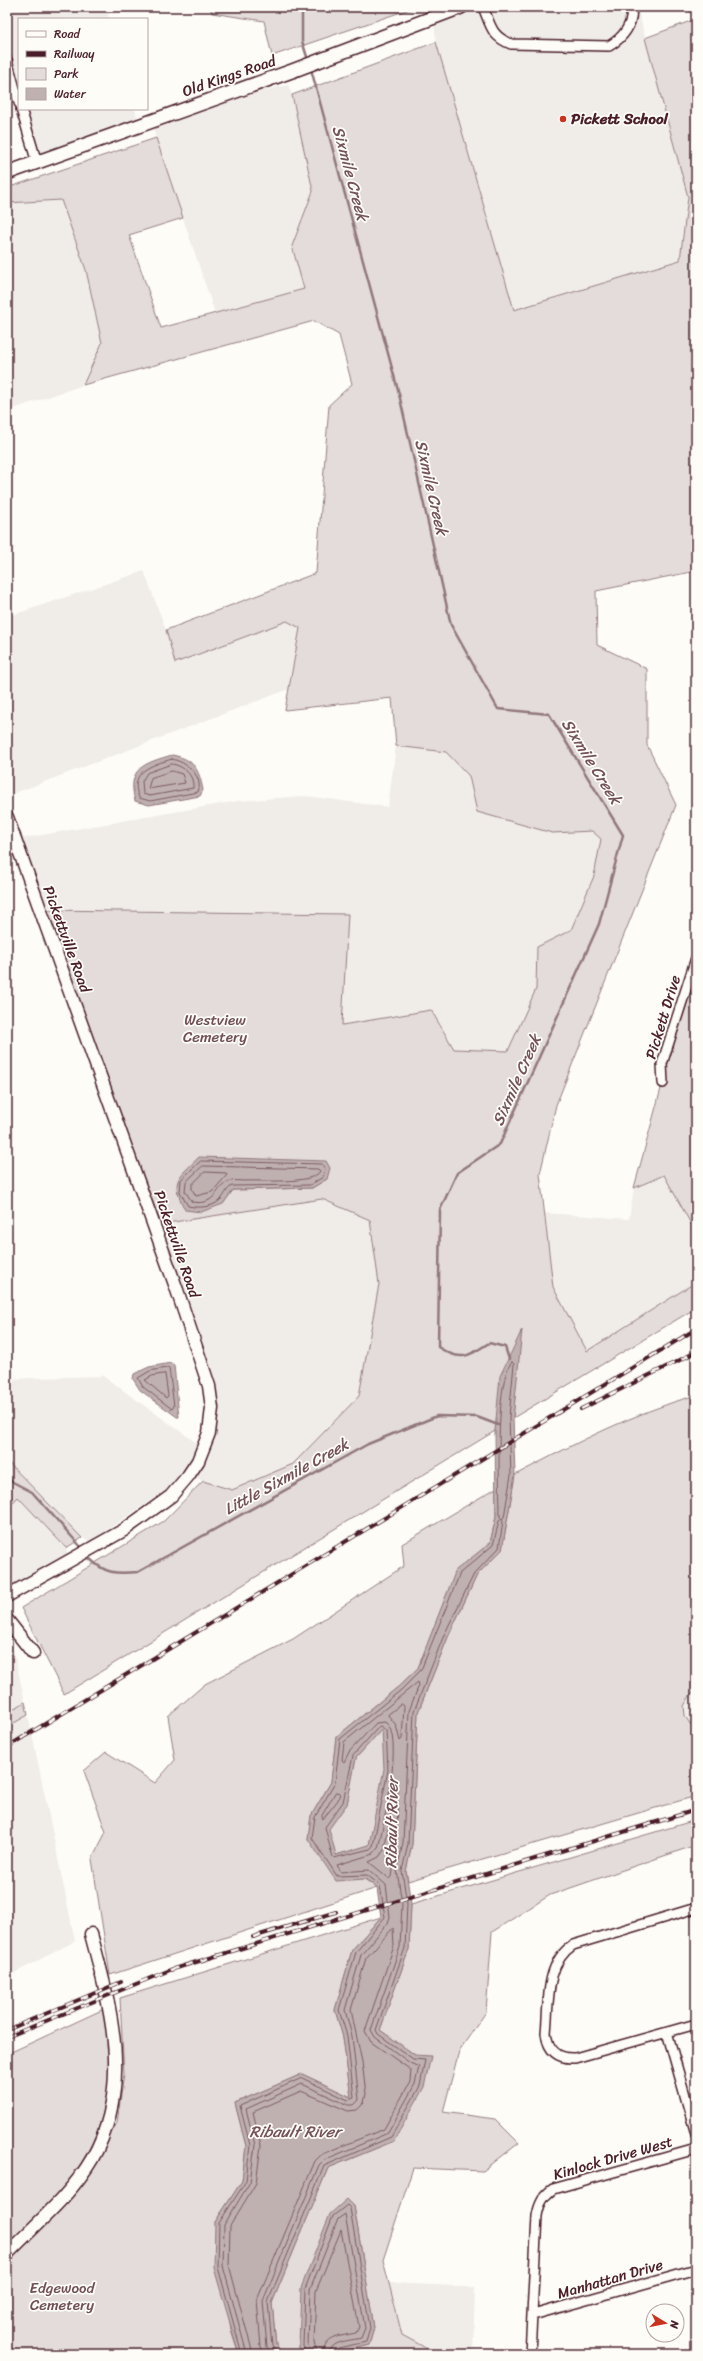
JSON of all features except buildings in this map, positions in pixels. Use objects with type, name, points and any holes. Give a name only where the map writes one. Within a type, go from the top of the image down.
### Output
[{"type":"main road","name":"Old Kings Road","points":[[7,173],[292,71],[461,7]]},
{"type":"street","points":[[483,7],[499,39],[511,44],[609,46],[616,42],[627,28],[631,7]]},
{"type":"street","points":[[7,60],[18,100]]},
{"type":"street","points":[[20,110],[37,162]]},
{"type":"street","name":"Pickettville Road","points":[[7,817],[177,1290],[209,1386],[212,1408],[209,1433],[200,1456],[188,1476],[171,1496],[124,1530],[7,1596]]},
{"type":"street","name":"Pickett Drive","points":[[663,1083],[662,1064],[696,958]]},
{"type":"street","points":[[7,1620],[33,1653]]},
{"type":"street","points":[[696,1908],[573,1944],[561,1955],[552,1974],[546,2033],[547,2041],[553,2052],[560,2057],[576,2058],[696,2024]]},
{"type":"street","points":[[7,2254],[77,2180],[92,2159],[110,2112],[116,2085],[116,2042],[106,1988],[91,1934]]},
{"type":"street","points":[[667,2032],[696,2134]]},
{"type":"street","name":"Kinlock Drive West","points":[[533,2316],[537,2216],[542,2200],[553,2190],[696,2149]]},
{"type":"street","name":"Manhattan Drive","points":[[533,2316],[696,2269]]},
{"type":"street","points":[[530,2354],[533,2316]]},
{"type":"shaded area","points":[[7,7],[127,7],[108,14],[109,18],[18,18],[18,83],[7,44]]},
{"type":"shaded area","name":"Pickett School","points":[[476,7],[637,7],[689,197],[680,260],[514,310],[436,42],[434,22]]},
{"type":"shaded area","points":[[288,85],[292,95],[313,191],[292,246],[305,289],[215,313],[152,126],[255,92]]},
{"type":"shaded area","points":[[25,110],[135,110],[137,118],[38,155]]},
{"type":"shaded area","points":[[61,200],[86,270],[102,343],[83,385],[7,411],[7,203]]},
{"type":"shaded area","points":[[144,571],[166,630],[175,663],[287,621],[301,627],[289,689],[7,796],[7,617]]},
{"type":"shaded area","points":[[396,746],[446,752],[469,776],[477,812],[552,833],[592,831],[601,839],[594,876],[571,930],[537,948],[536,989],[508,1051],[454,1049],[431,1010],[341,1025],[348,914],[45,910],[19,839],[238,801],[305,796],[388,807]]},
{"type":"shaded area","points":[[664,1174],[696,1233],[696,1282],[587,1351],[553,1287],[544,1213],[629,1219],[634,1188]]},
{"type":"shaded area","points":[[321,1199],[370,1220],[379,1284],[359,1396],[293,1464],[232,1490],[203,1481],[195,1477],[207,1455],[213,1381],[161,1224]]},
{"type":"shaded area","points":[[103,1376],[198,1444],[189,1463],[169,1488],[91,1541],[82,1538],[7,1461],[7,1379]]},
{"type":"shaded area","points":[[18,1497],[66,1548],[68,1554],[7,1588],[7,1509]]},
{"type":"shaded area","points":[[7,1638],[12,1644],[25,1702],[7,1713]]},
{"type":"shaded area","points":[[696,1689],[696,1733],[685,1716],[684,1706],[691,1694]]},
{"type":"shaded area","points":[[28,1715],[75,1941],[7,1977],[7,1727]]},
{"type":"shaded area","points":[[389,2283],[475,2287],[473,2354],[437,2354],[402,2335]]},
{"type":"green space","points":[[210,7],[416,7],[272,56],[264,21],[212,13]]},
{"type":"green space","name":"Westview Cemetery","points":[[696,19],[696,571],[596,591],[597,645],[647,669],[647,745],[676,805],[556,1105],[540,1174],[553,1287],[587,1351],[696,1282],[696,1308],[513,1418],[521,1331],[495,1431],[64,1694],[21,1608],[164,1521],[203,1481],[232,1490],[293,1464],[359,1396],[379,1284],[370,1220],[322,1199],[161,1224],[45,910],[348,914],[342,1025],[431,1010],[454,1049],[508,1051],[536,989],[537,947],[571,930],[594,876],[601,839],[592,831],[552,833],[477,812],[469,776],[446,752],[396,746],[392,698],[285,710],[300,628],[287,621],[175,663],[166,630],[316,573],[329,405],[352,384],[339,335],[314,321],[83,385],[102,343],[86,270],[61,200],[7,203],[7,188],[156,138],[183,218],[129,235],[161,328],[304,289],[292,246],[313,191],[292,95],[436,42],[514,310],[680,260],[688,197],[645,38]],"holes":[[[327,1179],[312,1188],[233,1190],[223,1204],[176,1192]]]},
{"type":"green space","points":[[696,976],[696,1233],[664,1175],[634,1188],[669,1059]]},
{"type":"green space","points":[[696,1395],[696,1689],[691,1694],[684,1706],[685,1716],[696,1733],[696,1796],[408,1881],[406,1871],[412,1844],[418,1712],[448,1637],[477,1575],[502,1550],[515,1475],[603,1430],[649,1411]]},
{"type":"green space","points":[[7,1461],[82,1538],[66,1548],[18,1497],[7,1509]]},
{"type":"green space","points":[[496,1488],[496,1517],[490,1543],[456,1571],[418,1668],[398,1687],[336,1737],[331,1782],[311,1816],[308,1839],[377,1888],[110,1975],[92,1859],[106,1832],[84,1771],[106,1752],[155,1783],[175,1760],[168,1716],[205,1684],[293,1639],[404,1566],[402,1544]]},
{"type":"green space","points":[[25,1702],[28,1715],[7,1727],[7,1713]]},
{"type":"green space","points":[[382,1729],[385,1769],[369,1846],[336,1855],[328,1829],[347,1804],[356,1758]]},
{"type":"green space","points":[[696,1820],[696,1845],[550,1895],[492,1932],[486,2012],[459,2051],[443,2112],[495,2119],[519,2143],[483,2171],[413,2168],[383,2260],[402,2335],[437,2354],[330,2354],[369,2345],[374,2328],[354,2206],[347,2199],[299,2347],[303,2354],[281,2354],[276,2346],[272,2303],[328,2168],[394,2141],[415,2055],[380,2030],[409,1949],[411,1904]]},
{"type":"green space","points":[[381,1917],[352,1950],[335,2010],[343,2037],[351,2097],[302,2074],[235,2103],[246,2146],[242,2181],[215,2222],[231,2330],[239,2354],[7,2354],[7,2260],[82,2181],[117,2123],[124,2074],[120,1998]]},
{"type":"green space","name":"Edgewood Cemetery","points":[[104,2009],[108,2033],[109,2078],[101,2120],[93,2141],[68,2182],[47,2207],[7,2246],[7,2054]]},
{"type":"water","points":[[172,755],[186,759],[194,766],[200,776],[203,790],[200,796],[149,805],[135,801],[133,781],[140,769],[146,764]]},
{"type":"water","points":[[199,1157],[326,1161],[330,1168],[327,1179],[312,1188],[233,1190],[223,1204],[201,1212],[185,1210],[178,1192],[178,1180],[185,1170]]},
{"type":"water","name":"Ribault River","points":[[522,1330],[513,1418],[515,1475],[502,1550],[477,1575],[448,1637],[418,1712],[412,1844],[406,1871],[411,1904],[409,1949],[380,2030],[415,2055],[431,2056],[424,2087],[394,2141],[328,2168],[272,2303],[276,2345],[281,2354],[239,2354],[214,2268],[215,2222],[242,2181],[246,2146],[235,2103],[302,2074],[351,2097],[343,2037],[335,2010],[352,1950],[381,1917],[377,1888],[366,1879],[336,1881],[308,1839],[311,1816],[331,1782],[336,1737],[398,1687],[418,1668],[456,1570],[490,1543],[496,1517],[495,1431],[500,1376]],"holes":[[[382,1729],[384,1769],[369,1845],[336,1855],[329,1829],[347,1804],[356,1758]]]},
{"type":"water","points":[[171,1363],[174,1365],[179,1417],[140,1390],[133,1379],[134,1374],[149,1367]]},
{"type":"water","points":[[347,2199],[354,2206],[374,2328],[369,2345],[330,2354],[303,2354],[299,2348],[301,2288],[330,2214]]},
{"type":"waterway","name":"Sixmile Creek","points":[[302,7],[302,41],[308,60]]},
{"type":"waterway","name":"Sixmile Creek","points":[[311,69],[399,394],[451,625],[498,709],[549,714],[623,835],[599,924],[500,1144],[457,1173],[440,1210],[438,1347],[453,1355],[464,1356],[475,1352],[489,1343],[505,1347],[509,1359]]},
{"type":"waterway","name":"Little Sixmile Creek","points":[[89,1558],[100,1567],[111,1572],[138,1572],[368,1444],[437,1416],[477,1417],[498,1425]]},
{"type":"waterway","name":"Little Sixmile Creek","points":[[7,1479],[32,1492],[81,1547]]},
{"type":"railway","points":[[7,1747],[696,1329]]},
{"type":"railway","points":[[581,1409],[696,1352]]},
{"type":"railway","points":[[7,2037],[170,1970],[696,1810]]},
{"type":"railway","points":[[253,1937],[336,1912]]},
{"type":"railway","points":[[7,2030],[121,1982]]},
{"type":"place","name":"Pickett School","points":[[563,119]]}]
